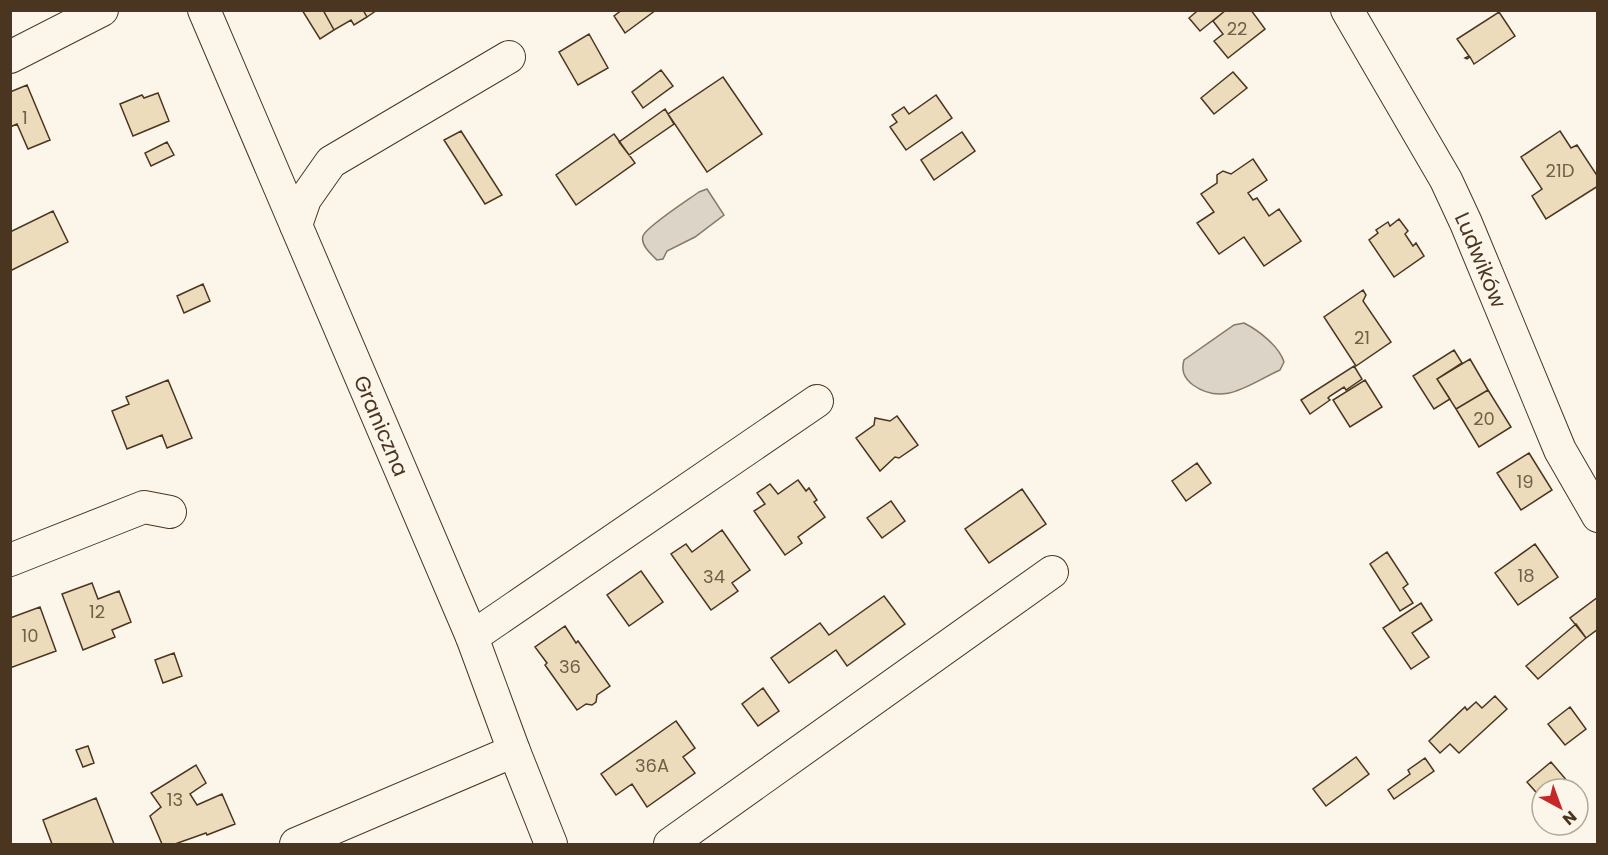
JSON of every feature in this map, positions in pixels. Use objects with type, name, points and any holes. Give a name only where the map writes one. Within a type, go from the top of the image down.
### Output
[{"type":"street","points":[[10,57],[102,10]]},
{"type":"street","name":"Graniczna","points":[[204,10],[472,637],[551,844]]},
{"type":"street","name":"Ludwików","points":[[1347,10],[1446,180],[1560,450],[1598,516]]},
{"type":"street","points":[[271,165],[298,173],[331,162],[509,57]]},
{"type":"street","points":[[296,225],[305,199],[331,162]]},
{"type":"street","points":[[472,637],[817,401]]},
{"type":"street","points":[[10,560],[144,507],[170,512]]},
{"type":"street","points":[[670,844],[1052,572]]},
{"type":"street","points":[[296,844],[514,752]]},
{"type":"shaded area","points":[[707,189],[724,215],[695,237],[667,251],[663,259],[657,260],[647,250],[643,243],[643,236],[659,220],[699,192]]},
{"type":"shaded area","points":[[1244,323],[1261,334],[1278,350],[1284,362],[1280,370],[1247,387],[1226,394],[1204,391],[1193,385],[1185,377],[1184,360],[1234,325]]},
{"type":"building","points":[[302,10],[323,10],[334,30],[320,39]]},
{"type":"building","points":[[323,10],[363,10],[367,17],[354,25],[351,20],[334,30]]},
{"type":"building","points":[[363,10],[377,10],[367,17]]},
{"type":"building","points":[[622,10],[656,10],[625,33],[614,16]]},
{"type":"building","points":[[1195,10],[1226,10],[1200,31],[1189,18],[1196,12]]},
{"type":"building","points":[[1226,10],[1251,10],[1265,29],[1228,58],[1214,41],[1223,34],[1213,21]]},
{"type":"building","points":[[1499,12],[1515,36],[1474,64],[1470,57],[1465,58],[1469,56],[1457,39]]},
{"type":"building","points":[[589,34],[608,68],[578,85],[559,52]]},
{"type":"building","points":[[661,70],[673,86],[643,108],[632,92]]},
{"type":"building","points":[[1233,72],[1247,88],[1214,114],[1201,98]]},
{"type":"building","points":[[723,77],[762,134],[707,172],[668,114]]},
{"type":"building","points":[[27,85],[50,140],[28,149],[17,124],[10,127],[10,92]]},
{"type":"building","points":[[158,93],[169,121],[133,136],[120,104],[142,95],[144,98]]},
{"type":"building","points":[[936,95],[952,118],[906,150],[890,127],[897,122],[892,115],[904,107],[909,114]]},
{"type":"building","points":[[665,109],[674,124],[629,155],[619,142]]},
{"type":"building","points":[[461,131],[502,195],[485,204],[444,140]]},
{"type":"building","points":[[1560,131],[1571,148],[1577,145],[1598,177],[1598,186],[1546,219],[1532,196],[1542,189],[1521,157]]},
{"type":"building","points":[[962,132],[975,151],[934,180],[921,160]]},
{"type":"building","points":[[614,134],[635,163],[576,205],[556,175]]},
{"type":"building","points":[[167,142],[174,155],[151,166],[145,153]]},
{"type":"building","points":[[1253,159],[1267,180],[1248,193],[1253,200],[1257,198],[1269,216],[1279,209],[1301,241],[1264,266],[1244,237],[1219,254],[1197,223],[1214,212],[1201,194],[1217,183],[1217,175],[1223,171],[1231,174]]},
{"type":"building","points":[[53,211],[68,242],[10,271],[10,232]]},
{"type":"building","points":[[1399,219],[1408,231],[1405,234],[1413,246],[1416,243],[1424,256],[1394,277],[1369,240],[1378,233],[1376,230],[1388,222],[1390,226]]},
{"type":"building","points":[[203,284],[210,301],[184,313],[177,296]]},
{"type":"building","points":[[1363,290],[1366,295],[1363,301],[1391,342],[1356,366],[1324,317]]},
{"type":"building","points":[[1454,350],[1462,363],[1437,379],[1450,399],[1434,409],[1413,376]]},
{"type":"building","points":[[1470,359],[1488,390],[1456,409],[1437,379]]},
{"type":"building","points":[[1354,366],[1362,379],[1346,390],[1344,387],[1330,396],[1328,398],[1330,400],[1310,414],[1301,400]]},
{"type":"building","points":[[168,380],[192,438],[167,448],[162,435],[127,449],[112,411],[129,404],[126,397]]},
{"type":"building","points":[[1365,380],[1382,407],[1350,427],[1333,400]]},
{"type":"building","points":[[1488,390],[1511,427],[1479,447],[1456,409]]},
{"type":"building","points":[[897,416],[918,445],[899,458],[895,457],[880,471],[856,438],[874,425],[875,418],[890,421]]},
{"type":"building","points":[[1529,453],[1552,490],[1521,510],[1497,473]]},
{"type":"building","points":[[1197,463],[1211,483],[1186,501],[1172,481]]},
{"type":"building","points":[[798,480],[806,491],[809,488],[817,500],[814,502],[825,517],[798,537],[802,543],[785,555],[754,511],[765,504],[757,493],[770,484],[778,494]]},
{"type":"building","points":[[1022,489],[1046,524],[989,563],[965,529]]},
{"type":"building","points":[[891,501],[905,521],[882,538],[867,518]]},
{"type":"building","points":[[722,530],[750,570],[732,583],[738,591],[711,610],[671,554],[686,544],[692,552]]},
{"type":"building","points":[[1535,544],[1558,577],[1518,605],[1495,573]]},
{"type":"building","points":[[1387,552],[1408,584],[1403,588],[1413,603],[1400,611],[1370,564]]},
{"type":"building","points":[[641,571],[663,602],[629,626],[607,595]]},
{"type":"building","points":[[92,583],[98,599],[119,591],[131,622],[112,630],[115,637],[83,650],[62,594]]},
{"type":"building","points":[[884,596],[905,624],[847,666],[836,650],[789,683],[771,658],[820,623],[829,635]]},
{"type":"building","points":[[1598,597],[1598,629],[1586,638],[1570,618]]},
{"type":"building","points":[[1421,603],[1432,620],[1412,633],[1429,657],[1411,669],[1383,628]]},
{"type":"building","points":[[40,607],[56,651],[10,668],[10,618]]},
{"type":"building","points":[[1576,624],[1586,638],[1538,679],[1526,666]]},
{"type":"building","points":[[565,626],[610,686],[597,695],[596,702],[592,705],[586,704],[577,710],[535,647]]},
{"type":"building","points":[[174,653],[182,676],[163,683],[155,660]]},
{"type":"building","points":[[763,688],[779,711],[758,726],[742,704]]},
{"type":"building","points":[[1495,696],[1507,709],[1459,753],[1450,744],[1440,753],[1429,741],[1465,707],[1467,710],[1476,702],[1482,708]]},
{"type":"building","points":[[1570,707],[1586,729],[1565,745],[1548,724]]},
{"type":"building","points":[[676,721],[695,748],[683,757],[695,773],[647,807],[632,784],[616,795],[601,774]]},
{"type":"building","points":[[88,746],[94,763],[83,767],[76,750]]},
{"type":"building","points":[[1356,757],[1369,774],[1326,806],[1313,789]]},
{"type":"building","points":[[1425,758],[1434,771],[1394,799],[1388,790],[1410,774],[1408,770]]},
{"type":"building","points":[[1551,762],[1564,777],[1533,777]]},
{"type":"building","points":[[196,765],[206,783],[190,794],[197,805],[222,794],[235,824],[175,844],[162,844],[150,816],[161,807],[151,793]]},
{"type":"building","points":[[96,798],[114,844],[52,844],[43,820]]}]
